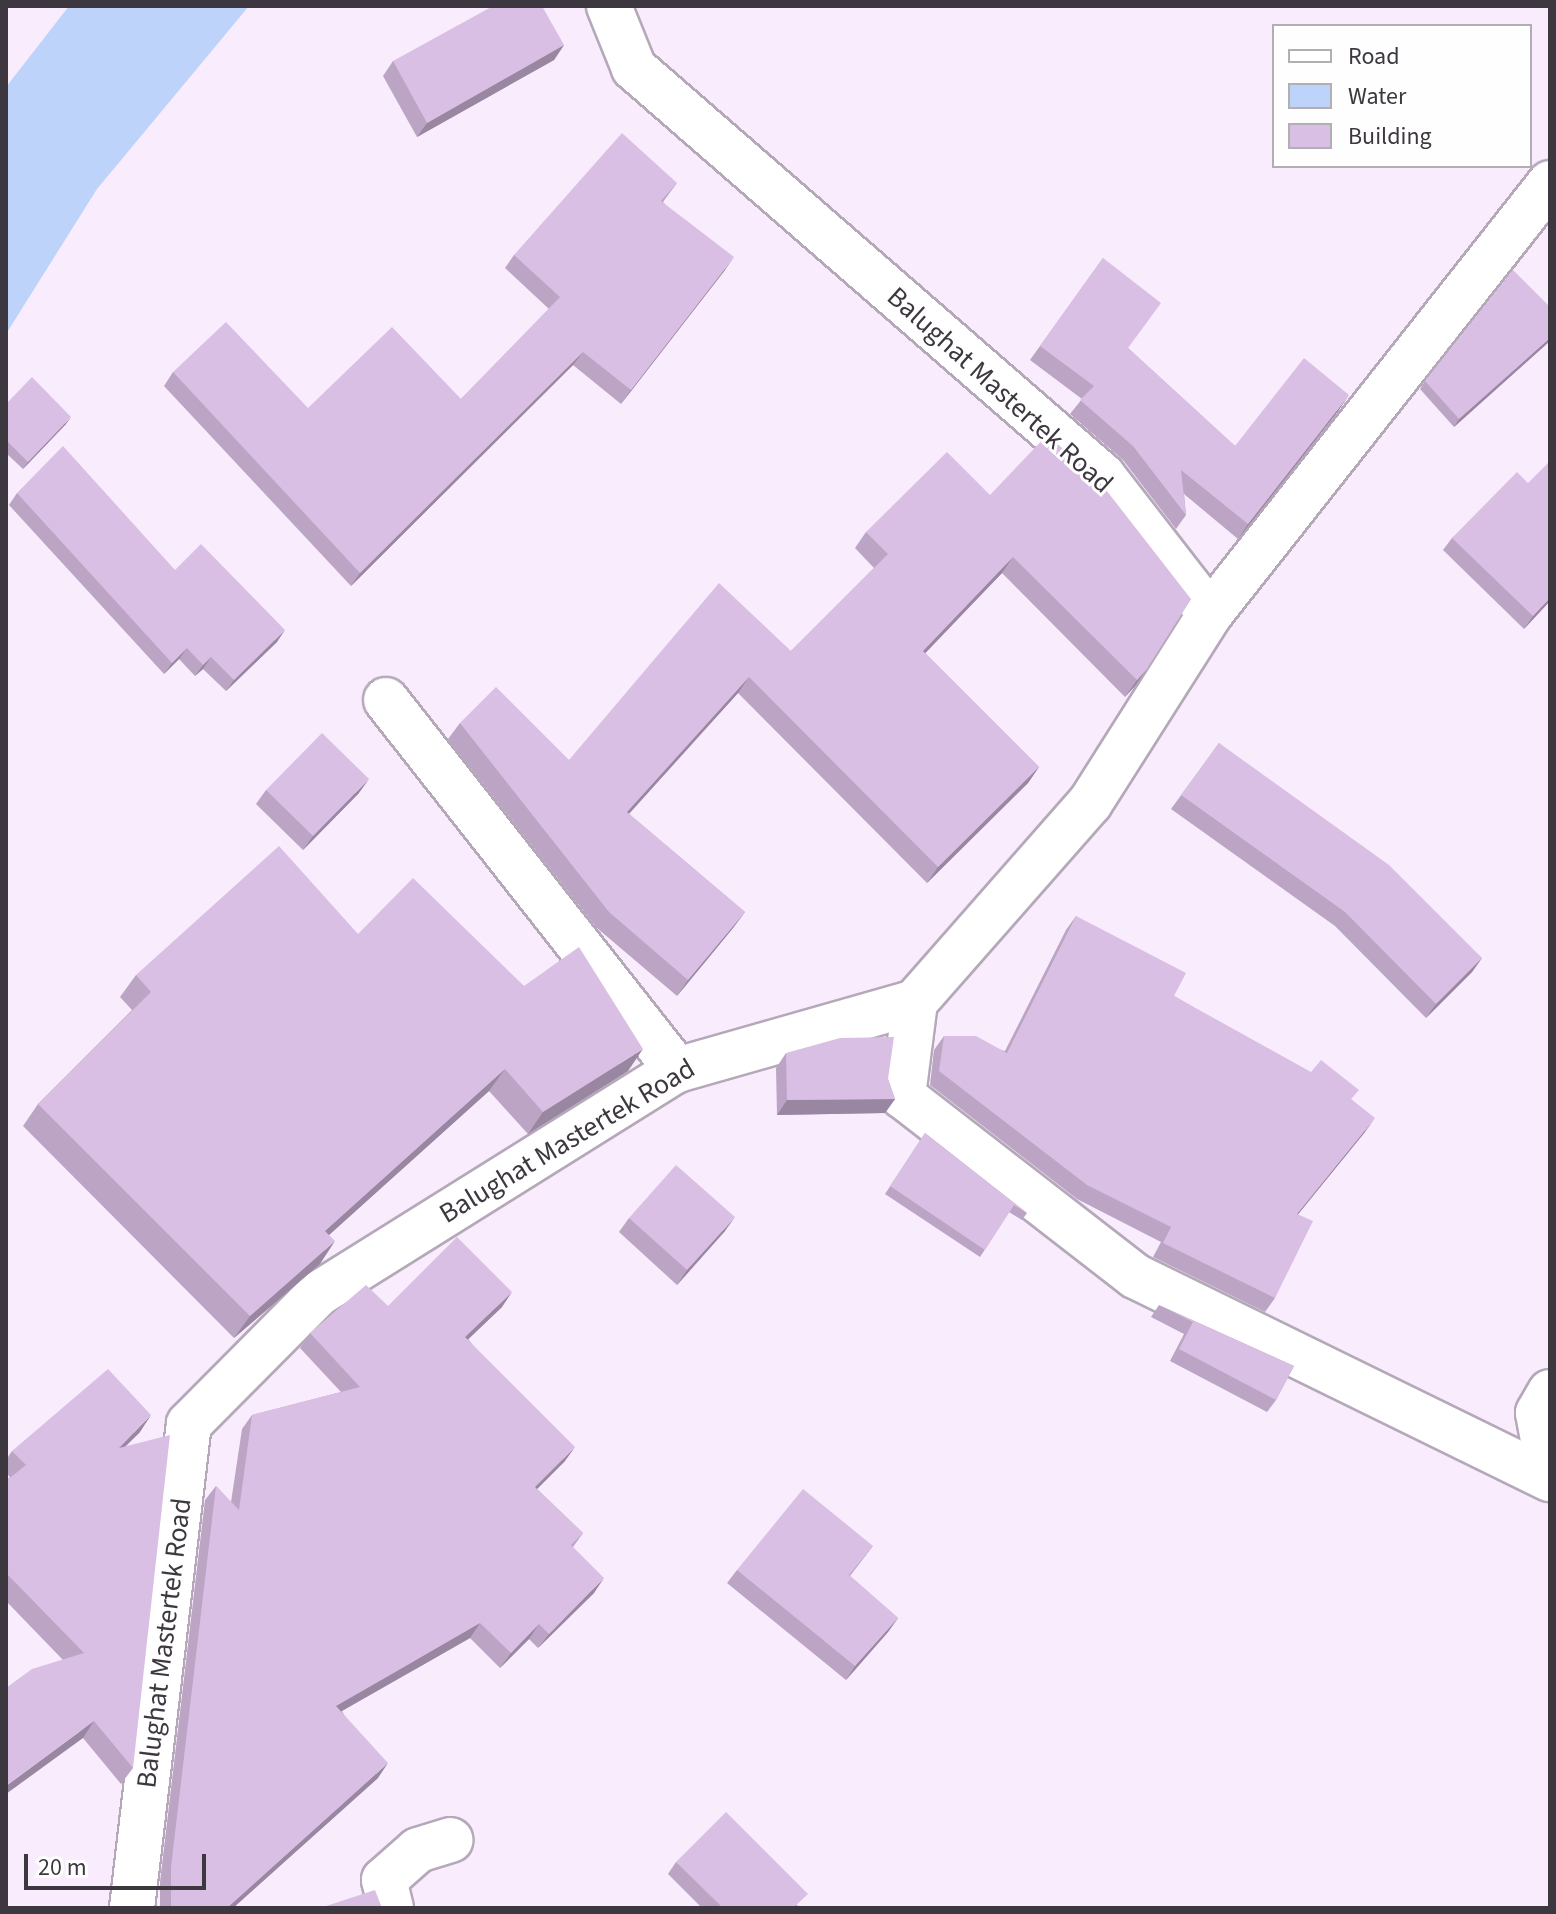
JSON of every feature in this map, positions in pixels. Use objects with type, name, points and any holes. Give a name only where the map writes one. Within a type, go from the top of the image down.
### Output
[{"type":"street","name":"Balughat Mastertek Road","points":[[609,6],[634,68],[1103,476],[1210,614]]},
{"type":"street","points":[[1550,183],[1210,614],[1090,803],[915,1002],[903,1096],[1135,1276],[1550,1478]]},
{"type":"street","points":[[386,700],[677,1070]]},
{"type":"street","name":"Balughat Mastertek Road","points":[[132,1908],[189,1424],[318,1294],[677,1070],[915,1002]]},
{"type":"street","points":[[1550,1392],[1538,1413],[1550,1478]]},
{"type":"street","points":[[391,1908],[384,1880],[418,1850],[451,1840]]},
{"type":"water","points":[[69,6],[249,6],[97,189],[6,334],[6,87]]},
{"type":"building","points":[[493,6],[542,6],[564,45],[427,123],[393,61]]},
{"type":"building","points":[[622,133],[677,183],[661,201],[734,257],[631,390],[583,352],[360,573],[173,372],[226,322],[308,408],[392,327],[461,399],[560,297],[514,255]]},
{"type":"building","points":[[1103,258],[1161,303],[1128,348],[1235,446],[1304,358],[1349,395],[1248,524],[1181,470],[1186,515],[1133,446],[1080,400],[1094,386],[1040,346]]},
{"type":"building","points":[[1513,270],[1550,307],[1550,338],[1459,419],[1425,381]]},
{"type":"building","points":[[32,377],[71,417],[28,462],[6,440],[6,404]]},
{"type":"building","points":[[1047,435],[1096,477],[1191,599],[1137,680],[1013,557],[923,651],[1039,767],[938,867],[749,677],[627,812],[745,912],[688,980],[609,912],[460,723],[496,687],[569,760],[719,583],[791,651],[888,554],[866,532],[947,452],[990,495]]},
{"type":"building","points":[[63,446],[175,570],[201,544],[285,630],[234,680],[211,657],[203,665],[187,648],[172,663],[17,493]]},
{"type":"building","points":[[1550,461],[1550,598],[1533,616],[1452,538],[1517,472],[1528,483]]},
{"type":"building","points":[[322,733],[369,779],[313,836],[266,790]]},
{"type":"building","points":[[1219,743],[1389,865],[1482,958],[1436,1004],[1345,912],[1181,795]]},
{"type":"building","points":[[279,846],[358,934],[413,878],[524,986],[579,947],[643,1049],[543,1112],[505,1069],[325,1231],[335,1241],[250,1316],[38,1104],[151,992],[136,975]]},
{"type":"building","points":[[1076,916],[1186,973],[1174,996],[1311,1072],[1321,1060],[1359,1090],[1351,1099],[1375,1118],[1297,1214],[1313,1221],[1275,1298],[1163,1243],[1171,1227],[1087,1185],[939,1071],[944,1036],[976,1036],[1007,1053]]},
{"type":"building","points":[[894,1037],[888,1079],[895,1099],[787,1100],[786,1053],[840,1038]]},
{"type":"building","points":[[925,1133],[1027,1213],[1014,1205],[985,1250],[890,1186]]},
{"type":"building","points":[[676,1165],[735,1217],[687,1270],[629,1218]]},
{"type":"building","points":[[457,1237],[512,1292],[465,1337],[575,1447],[535,1487],[583,1533],[571,1545],[604,1578],[549,1634],[539,1624],[511,1653],[480,1623],[336,1706],[388,1763],[227,1908],[171,1908],[171,1867],[216,1486],[239,1510],[252,1415],[360,1387],[310,1333],[366,1285],[388,1306]]},
{"type":"building","points":[[1159,1305],[1294,1366],[1276,1400],[1179,1349],[1193,1322]]},
{"type":"building","points":[[108,1369],[151,1415],[119,1448],[170,1435],[133,1768],[94,1721],[6,1786],[6,1688],[32,1669],[84,1653],[6,1573],[6,1481],[26,1465],[12,1451]]},
{"type":"building","points":[[803,1489],[873,1546],[849,1575],[898,1618],[855,1666],[737,1570]]},
{"type":"building","points":[[726,1812],[808,1894],[793,1908],[723,1908],[676,1862]]},
{"type":"building","points":[[375,1890],[382,1908],[320,1908]]}]
